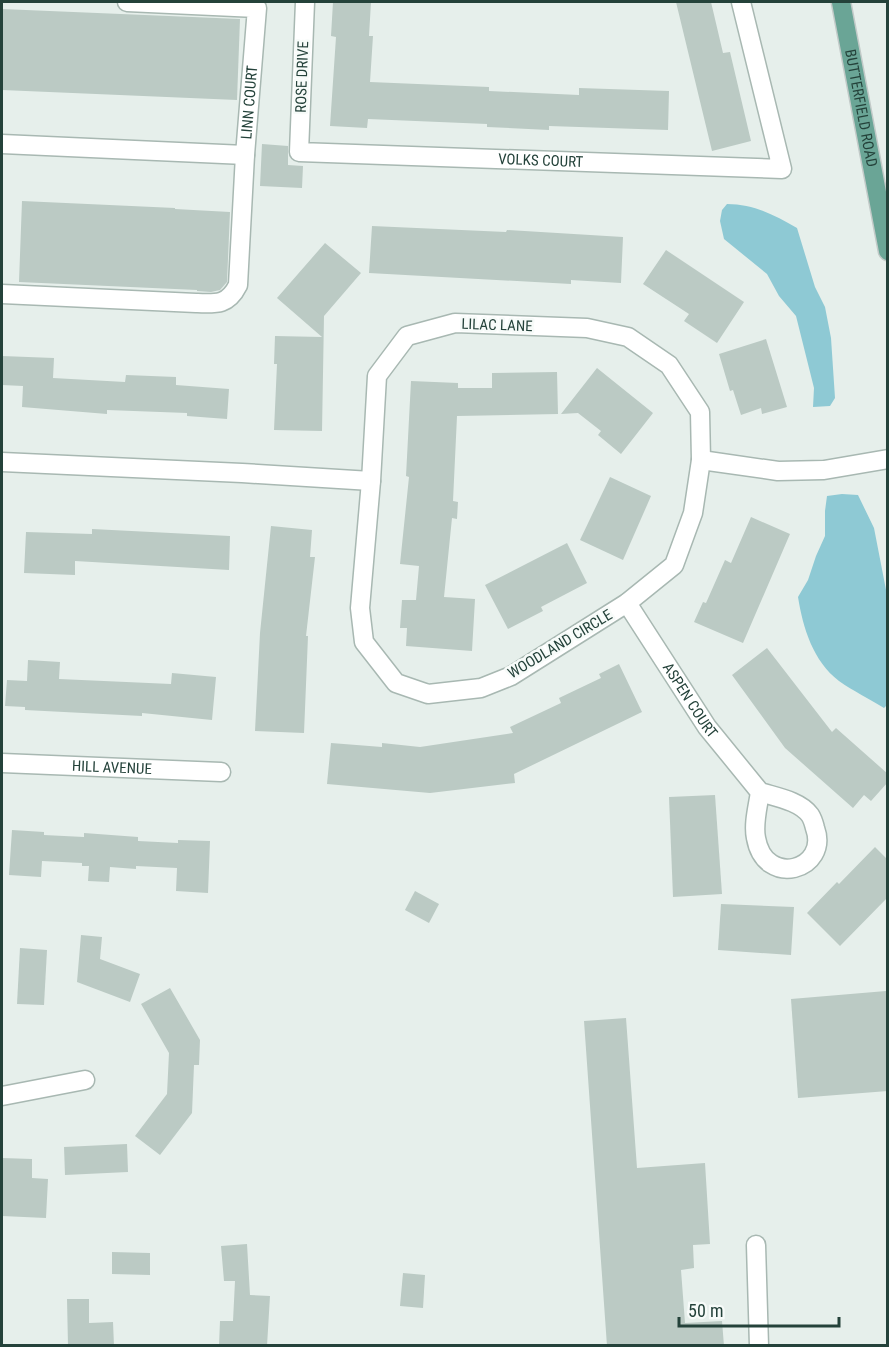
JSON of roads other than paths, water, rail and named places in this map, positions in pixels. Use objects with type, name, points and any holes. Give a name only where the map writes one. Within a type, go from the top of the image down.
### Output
[{"type":"main road","name":"BUTTERFIELD ROAD","points":[[842,2],[884,210],[888,251]]},
{"type":"street","name":"LINN COURT","points":[[2,144],[245,155],[257,8],[127,2]]},
{"type":"street","name":"ROSE DRIVE","points":[[299,152],[305,2]]},
{"type":"street","name":"VOLKS COURT","points":[[299,152],[782,169],[741,2]]},
{"type":"street","points":[[2,294],[196,303],[223,302],[232,296],[238,285],[245,155]]},
{"type":"street","name":"LILAC LANE","points":[[372,481],[377,376],[407,336],[455,323],[587,328],[628,337],[669,365],[700,412],[701,460]]},
{"type":"street","points":[[701,460],[778,471],[824,470],[888,459]]},
{"type":"street","name":"WOODLAND CIRCLE","points":[[372,481],[360,608],[364,642],[396,683],[428,694],[481,688],[511,676],[627,603],[675,565],[693,513],[701,460]]},
{"type":"street","points":[[2,462],[372,481]]},
{"type":"street","name":"ASPEN COURT","points":[[627,603],[707,727],[760,792]]},
{"type":"street","name":"HILL AVENUE","points":[[2,763],[221,772]]},
{"type":"street","points":[[2,1096],[85,1080]]},
{"type":"street","points":[[756,1245],[759,1346]]},
{"type":"water","points":[[727,204],[755,208],[797,228],[815,287],[825,307],[831,338],[835,398],[830,406],[813,407],[814,388],[796,316],[779,296],[767,274],[724,239],[720,221],[722,210]]},
{"type":"water","points":[[858,495],[874,528],[887,595],[888,704],[884,708],[844,685],[822,664],[806,632],[800,609],[798,597],[808,580],[825,536],[827,496]]}]
